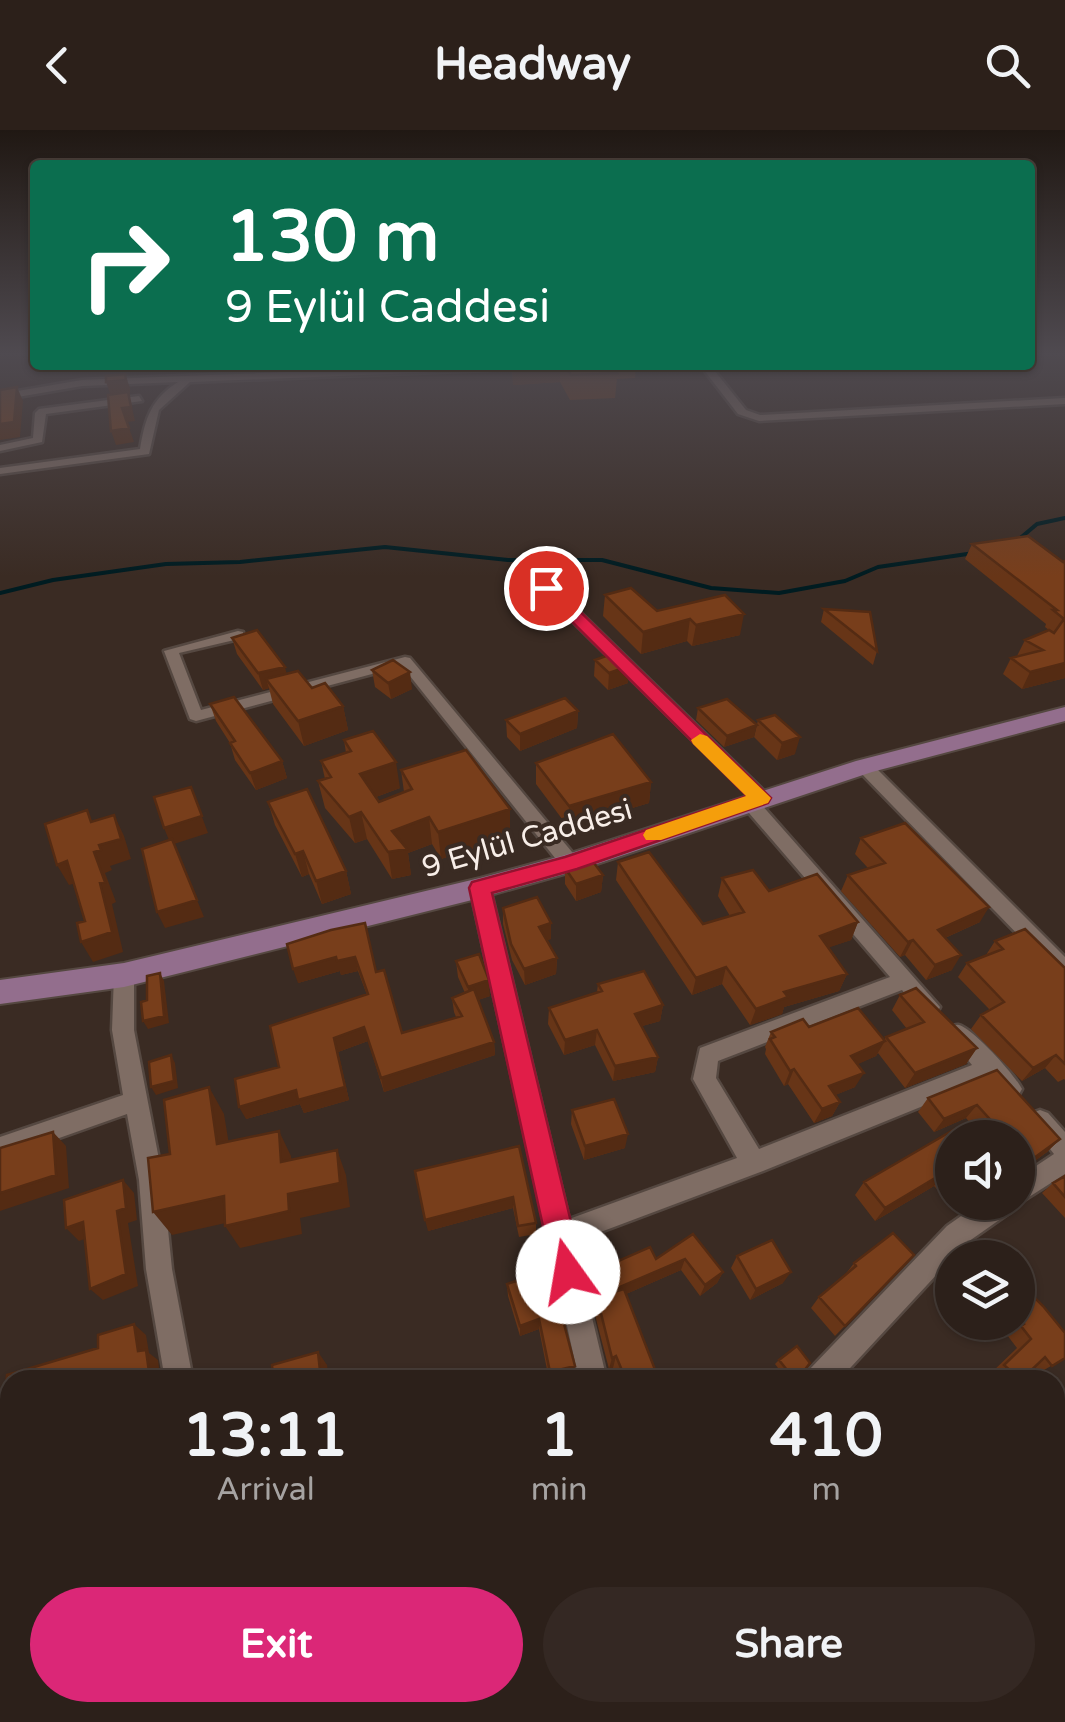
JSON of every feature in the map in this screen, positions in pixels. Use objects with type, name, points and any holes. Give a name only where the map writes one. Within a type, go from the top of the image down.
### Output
[{"type":"main road","name":"9 Eylül Caddesi","points":[[0,992],[124,975],[480,888],[570,863],[864,766],[1065,714]]},
{"type":"street","points":[[0,448],[38,440],[40,428]]},
{"type":"street","points":[[0,471],[144,452],[148,428]]},
{"type":"street","points":[[546,588],[755,800],[904,981],[1065,1149]]},
{"type":"street","points":[[238,635],[171,651],[196,716],[405,661],[570,863]]},
{"type":"street","points":[[864,766],[1065,970]]},
{"type":"street","points":[[480,888],[590,1370]]},
{"type":"street","points":[[124,975],[123,1030],[151,1180],[159,1269],[177,1370]]},
{"type":"street","points":[[754,1163],[704,1080],[708,1055],[904,981]]},
{"type":"street","points":[[560,1235],[991,1068]]},
{"type":"street","points":[[0,1148],[135,1101]]},
{"type":"street","points":[[1035,1180],[1065,1160]]},
{"type":"street","points":[[828,1370],[956,1234],[976,1220]]},
{"type":"building","points":[[1028,536],[1065,561],[1065,663],[1030,672],[1011,658],[1043,650],[1025,640],[1049,630],[1054,633],[1064,619],[972,544]]},
{"type":"building","points":[[631,588],[657,611],[725,595],[744,614],[696,625],[690,619],[643,632],[605,595]]},
{"type":"building","points":[[824,609],[870,612],[877,651]]},
{"type":"building","points":[[257,630],[285,667],[258,673],[232,638]]},
{"type":"building","points":[[614,653],[629,666],[609,673],[595,660]]},
{"type":"building","points":[[393,660],[410,672],[388,683],[372,670]]},
{"type":"building","points":[[298,671],[312,688],[325,683],[343,706],[298,721],[266,679]]},
{"type":"building","points":[[234,697],[282,761],[250,773],[230,743],[235,741],[210,704]]},
{"type":"building","points":[[565,698],[578,711],[520,734],[506,720]]},
{"type":"building","points":[[727,699],[757,725],[727,736],[698,708]]},
{"type":"building","points":[[775,715],[800,737],[782,743],[758,720]]},
{"type":"building","points":[[373,731],[396,762],[360,774],[379,802],[412,789],[401,770],[466,750],[510,809],[438,832],[429,817],[392,831],[407,849],[388,852],[361,812],[349,817],[318,781],[331,777],[321,761],[351,751],[344,740]]},
{"type":"building","points":[[613,734],[651,782],[569,806],[536,763]]},
{"type":"building","points":[[191,787],[202,816],[164,828],[154,797]]},
{"type":"building","points":[[307,789],[346,871],[316,881],[303,851],[295,854],[268,802]]},
{"type":"building","points":[[87,810],[91,822],[114,815],[121,839],[99,845],[101,850],[94,852],[105,882],[100,883],[112,932],[81,942],[77,923],[85,921],[67,861],[57,865],[45,824]]},
{"type":"building","points":[[905,823],[989,907],[938,930],[961,955],[935,965],[913,940],[908,942],[848,875],[885,863],[861,838]]},
{"type":"building","points":[[172,839],[197,900],[157,912],[142,849]]},
{"type":"building","points":[[649,852],[703,924],[744,912],[722,878],[753,870],[769,891],[817,874],[858,922],[820,936],[847,974],[784,992],[788,997],[756,1009],[726,967],[696,978],[618,862]]},
{"type":"building","points":[[591,859],[603,875],[576,884],[565,868]]},
{"type":"building","points":[[537,897],[551,923],[539,927],[557,958],[524,969],[511,944],[503,908]]},
{"type":"building","points":[[365,923],[376,972],[384,970],[402,1033],[462,1016],[452,998],[474,989],[494,1042],[381,1078],[364,1027],[334,1038],[345,1087],[298,1100],[296,1090],[239,1107],[235,1079],[279,1067],[270,1026],[368,994],[355,957],[337,961],[336,957],[293,969],[287,944]]},
{"type":"building","points":[[1025,929],[1065,968],[1065,1064],[1056,1055],[1033,1068],[981,1015],[1004,1002],[967,963],[1003,949],[995,941]]},
{"type":"building","points":[[479,954],[489,980],[468,987],[456,961]]},
{"type":"building","points":[[644,971],[663,1005],[635,1014],[658,1057],[615,1066],[597,1030],[565,1040],[549,1008],[602,991],[598,984]]},
{"type":"building","points":[[160,973],[164,1016],[143,1021],[141,1002],[147,1000],[147,976]]},
{"type":"building","points":[[916,988],[977,1048],[915,1073],[886,1037],[924,1022],[900,995]]},
{"type":"building","points":[[858,1008],[885,1041],[851,1056],[864,1073],[829,1086],[840,1102],[822,1109],[794,1069],[790,1071],[770,1039],[775,1037],[771,1032],[803,1019],[809,1027]]},
{"type":"building","points":[[171,1055],[174,1081],[151,1087],[149,1062]]},
{"type":"building","points":[[997,1070],[1060,1139],[1035,1157],[1035,1120],[991,1120],[977,1105],[944,1119],[928,1098]]},
{"type":"building","points":[[209,1087],[217,1144],[279,1131],[281,1162],[337,1150],[340,1183],[288,1194],[289,1211],[225,1226],[224,1196],[153,1212],[148,1158],[170,1154],[164,1100]]},
{"type":"building","points":[[614,1099],[628,1134],[585,1146],[572,1110]]},
{"type":"building","points":[[53,1132],[56,1175],[0,1193],[0,1148]]},
{"type":"building","points":[[935,1141],[935,1178],[885,1208],[864,1182]]},
{"type":"building","points":[[519,1146],[536,1223],[518,1226],[513,1197],[425,1220],[415,1171]]},
{"type":"building","points":[[1065,1176],[1065,1197],[1053,1183]]},
{"type":"building","points":[[123,1180],[126,1208],[117,1211],[126,1274],[90,1289],[83,1222],[66,1228],[64,1200]]},
{"type":"building","points":[[893,1233],[914,1255],[845,1326],[819,1297]]},
{"type":"building","points":[[693,1234],[723,1272],[705,1285],[685,1259],[613,1290],[602,1268],[650,1247],[656,1259]]},
{"type":"building","points":[[772,1240],[791,1272],[756,1289],[737,1256]]},
{"type":"building","points":[[550,1270],[575,1366],[550,1370],[539,1319],[520,1326],[507,1284]]},
{"type":"building","points":[[624,1289],[655,1370],[622,1370],[616,1356],[612,1358],[597,1297]]},
{"type":"building","points":[[1035,1298],[1065,1333],[1065,1358],[1052,1366],[1045,1357],[1031,1370],[1010,1370],[1004,1365],[1030,1340],[1035,1340]]},
{"type":"building","points":[[134,1324],[138,1351],[146,1350],[149,1370],[24,1370],[98,1348],[98,1335]]},
{"type":"building","points":[[797,1346],[810,1363],[805,1370],[787,1370],[779,1360]]},
{"type":"building","points":[[318,1352],[320,1370],[272,1370],[272,1365]]},
{"type":"waterway","points":[[1018,540],[1037,524],[1065,518]]},
{"type":"waterway","points":[[0,593],[53,580],[166,564],[240,562],[385,547],[508,560],[602,560],[711,588],[779,593],[845,581],[878,567],[974,553]]},
{"type":"slow traffic","points":[[653,835],[761,798],[700,740]]},
{"type":"route","points":[[546,588],[761,798],[570,863],[480,888],[568,1272]]}]
